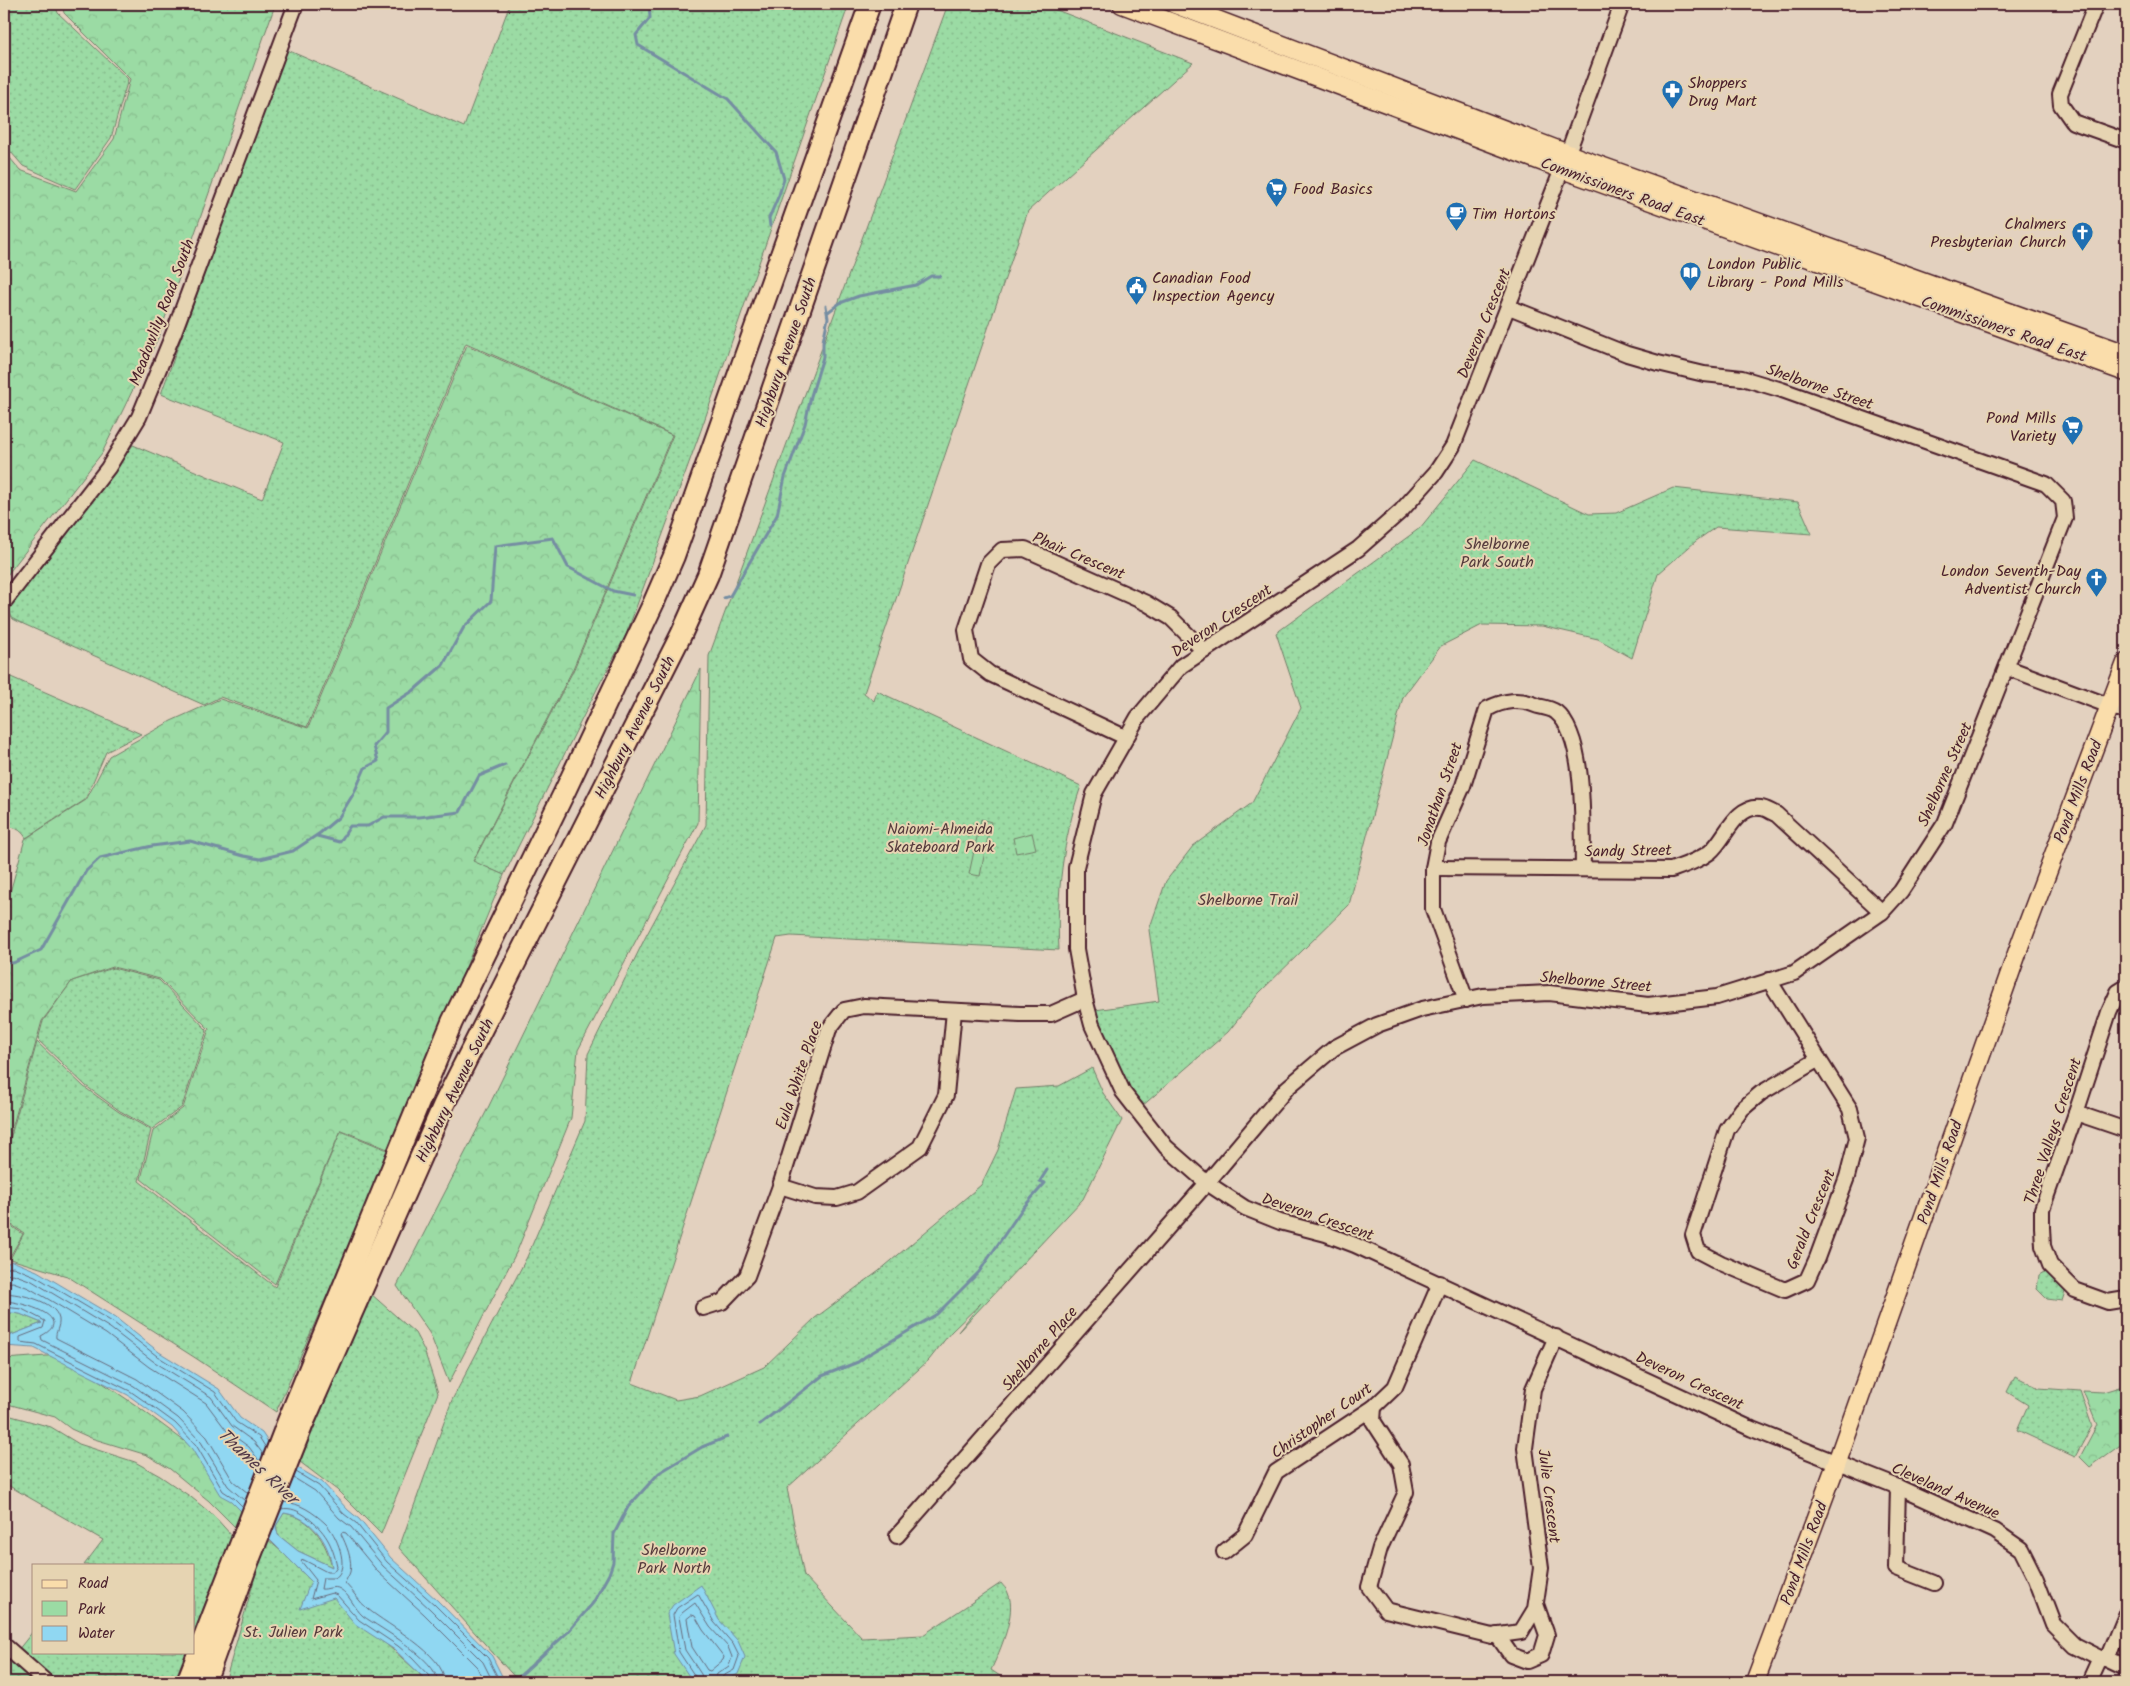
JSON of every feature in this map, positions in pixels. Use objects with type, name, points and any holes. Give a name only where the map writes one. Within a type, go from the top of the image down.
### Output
[{"type":"highway","name":"Highbury Avenue South","points":[[295,1423],[452,1022],[572,776],[674,556],[870,4]]},
{"type":"highway","name":"Highbury Avenue South","points":[[295,1423],[444,1104],[676,644],[708,575],[906,4]]},
{"type":"highway","points":[[187,1682],[241,1560],[295,1423]]},
{"type":"highway","points":[[205,1682],[241,1560]]},
{"type":"main road","name":"Commissioners Road East","points":[[1122,4],[1149,9],[1562,169],[2126,372]]},
{"type":"main road","name":"Commissioners Road East","points":[[1175,4],[1568,152],[1581,159],[2126,354]]},
{"type":"main road","name":"Pond Mills Road","points":[[1755,1682],[1837,1462],[2020,942],[2118,708],[2126,663]]},
{"type":"street","name":"Meadowlily Road South","points":[[4,602],[108,468],[138,417],[174,332],[296,4]]},
{"type":"street","name":"Deveron Crescent","points":[[1622,4],[1562,169],[1453,446],[1430,479],[1401,511],[1358,549],[1181,666],[1138,717],[1094,794],[1076,867],[1076,949],[1085,1000],[1092,1025],[1123,1092],[1166,1147],[1207,1183],[1245,1208],[1280,1222],[1326,1234],[1355,1245],[1752,1429],[1837,1462]]},
{"type":"street","points":[[2096,4],[2060,94],[2061,105],[2073,122],[2126,141]]},
{"type":"street","name":"Shelborne Street","points":[[1207,1183],[1287,1088],[1334,1048],[1377,1025],[1422,1009],[1484,996],[1548,993],[1648,1004],[1717,998],[1794,972],[1882,912],[1901,892],[1945,823],[2008,668],[2065,518],[2063,501],[2046,484],[1782,390],[1742,378],[1704,374],[1627,354],[1509,307]]},
{"type":"street","name":"Phair Crescent","points":[[1125,737],[990,674],[970,659],[966,630],[988,564],[1002,550],[1025,549],[1146,603],[1171,618],[1204,652]]},
{"type":"street","points":[[2008,668],[2118,708]]},
{"type":"street","name":"Jonathan Street","points":[[1466,1000],[1433,909],[1433,868],[1438,842],[1463,786],[1487,709],[1502,701],[1530,703],[1556,712],[1571,733],[1577,756],[1581,790],[1583,868]]},
{"type":"street","name":"Sandy Street","points":[[1433,868],[1671,870],[1695,862],[1712,851],[1732,822],[1747,810],[1761,808],[1776,814],[1882,912]]},
{"type":"street","name":"Gerald Crescent","points":[[1770,980],[1850,1109],[1857,1138],[1847,1177],[1807,1280],[1785,1290],[1721,1263],[1698,1251],[1693,1235],[1727,1130],[1742,1109],[1760,1093],[1818,1060]]},
{"type":"street","name":"Three Valleys Crescent","points":[[2126,986],[2118,992],[2109,1012],[2042,1209],[2043,1246],[2050,1265],[2075,1290],[2108,1302],[2126,1299]]},
{"type":"street","name":"Eula White Place","points":[[703,1308],[722,1302],[746,1276],[780,1186],[830,1028],[844,1010],[864,1006],[1052,1014],[1085,1000]]},
{"type":"street","points":[[780,1186],[815,1197],[837,1198],[857,1192],[920,1147],[946,1096],[954,1011]]},
{"type":"street","points":[[2076,1113],[2126,1130]]},
{"type":"street","name":"Shelborne Place","points":[[896,1536],[916,1516],[1207,1183]]},
{"type":"street","name":"Christopher Court","points":[[1224,1552],[1246,1535],[1276,1472],[1374,1407],[1394,1387],[1440,1283]]},
{"type":"street","name":"Julie Crescent","points":[[1374,1407],[1372,1421],[1401,1464],[1406,1492],[1380,1548],[1369,1587],[1386,1610],[1492,1636],[1521,1632],[1535,1609],[1541,1568],[1525,1448],[1533,1389],[1556,1338]]},
{"type":"street","name":"Cleveland Avenue","points":[[1837,1462],[1898,1487],[1995,1531],[2021,1550],[2036,1579],[2053,1624],[2074,1645],[2126,1668]]},
{"type":"street","points":[[1898,1487],[1896,1568],[1934,1583]]},
{"type":"street","name":"Julie Crescent","points":[[1497,1635],[1511,1655],[1526,1661],[1541,1655],[1546,1635],[1536,1604]]},
{"type":"street","points":[[2089,1682],[2104,1659],[2126,1613]]},
{"type":"street","points":[[4,1645],[46,1682]]},
{"type":"green space","points":[[4,4],[55,4],[58,13],[128,79],[111,138],[75,189],[23,166],[4,144]]},
{"type":"green space","points":[[62,4],[262,4],[274,8],[158,338],[102,453],[4,579],[4,151],[20,170],[76,191],[114,139],[130,79],[64,13]]},
{"type":"green space","points":[[510,4],[849,4],[701,430],[626,635],[504,875],[473,862],[573,671],[673,435],[466,343],[307,727],[220,697],[204,705],[19,622],[13,619],[7,608],[133,445],[262,499],[284,442],[161,394],[285,49],[464,127]]},
{"type":"green space","points":[[948,4],[1041,4],[1193,63],[1028,211],[864,693],[874,701],[877,691],[1081,786],[1065,847],[1062,867],[1058,929],[1059,950],[791,936],[777,938],[632,1383],[676,1400],[700,1396],[764,1367],[815,1318],[879,1271],[981,1185],[998,1150],[1016,1089],[1059,1086],[1092,1068],[1103,1093],[1122,1120],[1083,1199],[958,1332],[981,1303],[951,1332],[929,1360],[787,1488],[804,1576],[862,1638],[923,1635],[1001,1583],[1008,1593],[1010,1601],[1009,1621],[999,1653],[991,1670],[1009,1682],[519,1682],[399,1548],[452,1400],[527,1257],[585,1121],[588,1054],[646,936],[706,825],[709,656]]},
{"type":"green space","points":[[467,345],[672,435],[572,671],[473,861],[504,875],[390,1150],[341,1130],[275,1284],[141,1179],[153,1131],[183,1108],[209,1029],[160,979],[113,967],[72,981],[42,1021],[8,1143],[4,1149],[4,905],[7,903],[25,839],[86,800],[109,756],[171,721],[220,699],[308,728]]},
{"type":"green space","name":"Shelborne Trail","points":[[1475,460],[1589,514],[1616,513],[1673,488],[1798,502],[1812,534],[1716,527],[1696,541],[1658,574],[1632,658],[1598,639],[1542,626],[1482,625],[1441,646],[1403,697],[1349,905],[1259,993],[1228,1032],[1141,1107],[1118,1067],[1095,1010],[1159,1001],[1149,930],[1166,881],[1193,846],[1252,803],[1301,708],[1276,633],[1420,528]]},
{"type":"green space","points":[[701,669],[698,823],[578,1050],[571,1118],[517,1251],[449,1383],[430,1334],[397,1286],[486,1112]]},
{"type":"green space","points":[[4,674],[141,734],[106,752],[85,800],[26,838],[22,832],[16,829],[4,827]]},
{"type":"green space","points":[[981,819],[991,822],[980,876],[969,874]]},
{"type":"green space","points":[[1032,833],[1036,849],[1016,853],[1013,838]]},
{"type":"green space","points":[[113,968],[159,980],[207,1030],[182,1107],[152,1129],[120,1111],[86,1086],[38,1040],[43,1021],[72,981]]},
{"type":"green space","points":[[37,1042],[84,1087],[119,1112],[151,1130],[139,1181],[275,1287],[341,1131],[390,1151],[276,1412],[67,1276],[10,1259],[24,1233],[4,1220],[4,1151],[9,1143]]},
{"type":"green space","points":[[4,1221],[23,1234],[9,1258],[4,1260]]},
{"type":"green space","points":[[2044,1272],[2048,1273],[2065,1292],[2062,1301],[2047,1299],[2037,1289],[2039,1275]]},
{"type":"green space","points":[[370,1293],[415,1333],[424,1350],[438,1393],[381,1534],[337,1490],[300,1462]]},
{"type":"green space","points":[[4,1312],[20,1314],[42,1323],[4,1338]]},
{"type":"green space","points":[[61,1355],[137,1406],[207,1458],[246,1501],[235,1527],[209,1501],[170,1469],[147,1455],[91,1438],[71,1429],[55,1417],[4,1403],[4,1359]]},
{"type":"green space","points":[[2015,1376],[2039,1388],[2080,1391],[2092,1426],[2075,1457],[2017,1430],[2028,1405],[2007,1392]]},
{"type":"green space","points":[[2126,1385],[2126,1441],[2090,1467],[2080,1457],[2097,1425],[2083,1391],[2103,1392]]},
{"type":"green space","points":[[4,1414],[51,1427],[79,1444],[135,1462],[191,1497],[215,1517],[232,1536],[195,1629],[195,1564],[85,1564],[103,1540],[4,1483]]},
{"type":"green space","points":[[284,1513],[310,1525],[322,1540],[332,1567],[298,1551],[278,1535],[276,1526]]},
{"type":"green space","name":"St. Julien Park","points":[[266,1538],[419,1673],[424,1682],[236,1682],[227,1675]]},
{"type":"green space","points":[[32,1632],[32,1654],[185,1654],[174,1682],[55,1682],[18,1650]]},
{"type":"green space","points":[[9,1659],[34,1682],[4,1682],[4,1668]]},
{"type":"water","name":"Thames River","points":[[12,1261],[37,1271],[116,1318],[159,1352],[219,1389],[240,1418],[262,1433],[270,1445],[293,1465],[322,1482],[359,1519],[391,1558],[438,1601],[492,1656],[505,1682],[428,1682],[395,1650],[355,1624],[334,1598],[300,1609],[311,1581],[231,1501],[220,1495],[192,1449],[172,1427],[128,1395],[34,1348],[4,1346],[4,1338],[42,1323],[20,1314],[4,1312],[4,1265]],"holes":[[[284,1513],[294,1515],[310,1525],[323,1540],[332,1567],[298,1551],[278,1535],[276,1526]]]},
{"type":"water","points":[[701,1585],[719,1620],[738,1641],[745,1657],[738,1674],[723,1682],[693,1682],[674,1654],[667,1614],[673,1605]]},
{"type":"waterway","points":[[649,4],[650,18],[636,35],[638,45],[728,99],[776,152],[784,179],[769,218],[770,226]]},
{"type":"waterway","points":[[828,312],[840,303],[859,296],[916,285],[931,276],[940,276]]},
{"type":"waterway","points":[[724,598],[730,596],[777,515],[785,477],[805,424],[823,357],[823,341],[828,318],[826,306]]},
{"type":"waterway","points":[[4,962],[13,963],[41,950],[86,871],[100,858],[152,846],[190,841],[260,859],[293,851],[320,833],[339,817],[354,793],[365,768],[378,761],[374,746],[386,732],[386,708],[413,691],[443,665],[464,627],[491,601],[495,546],[553,538],[568,567],[613,591],[633,595]]},
{"type":"waterway","points":[[317,836],[340,842],[350,826],[368,826],[384,817],[419,817],[460,812],[479,776],[505,765]]},
{"type":"waterway","points":[[760,1424],[822,1376],[858,1362],[937,1314],[979,1272],[1022,1209],[1045,1183],[1040,1181],[1047,1170]]},
{"type":"waterway","points":[[513,1682],[567,1633],[593,1603],[609,1574],[613,1562],[614,1534],[628,1507],[659,1473],[702,1447],[727,1437]]},
{"type":"place","name":"Shoppers Drug Mart","points":[[1672,110]]},
{"type":"place","name":"Food Basics","points":[[1277,207]]},
{"type":"place","name":"Tim Hortons","points":[[1456,232]]},
{"type":"place","name":"Chalmers Presbyterian Church","points":[[2082,251]]},
{"type":"place","name":"London Public Library - Pond Mills","points":[[1691,291]]},
{"type":"place","name":"Canadian Food Inspection Agency","points":[[1136,305]]},
{"type":"place","name":"Pond Mills Variety","points":[[2072,445]]},
{"type":"place","name":"London Seventh-Day Adventist Church","points":[[2097,598]]},
{"type":"park label","name":"Shelborne Park South","points":[[1497,552]]},
{"type":"park label","name":"Naiomi-Almeida Skateboard Park","points":[[940,837]]},
{"type":"park label","name":"Shelborne Park North","points":[[674,1558]]}]
